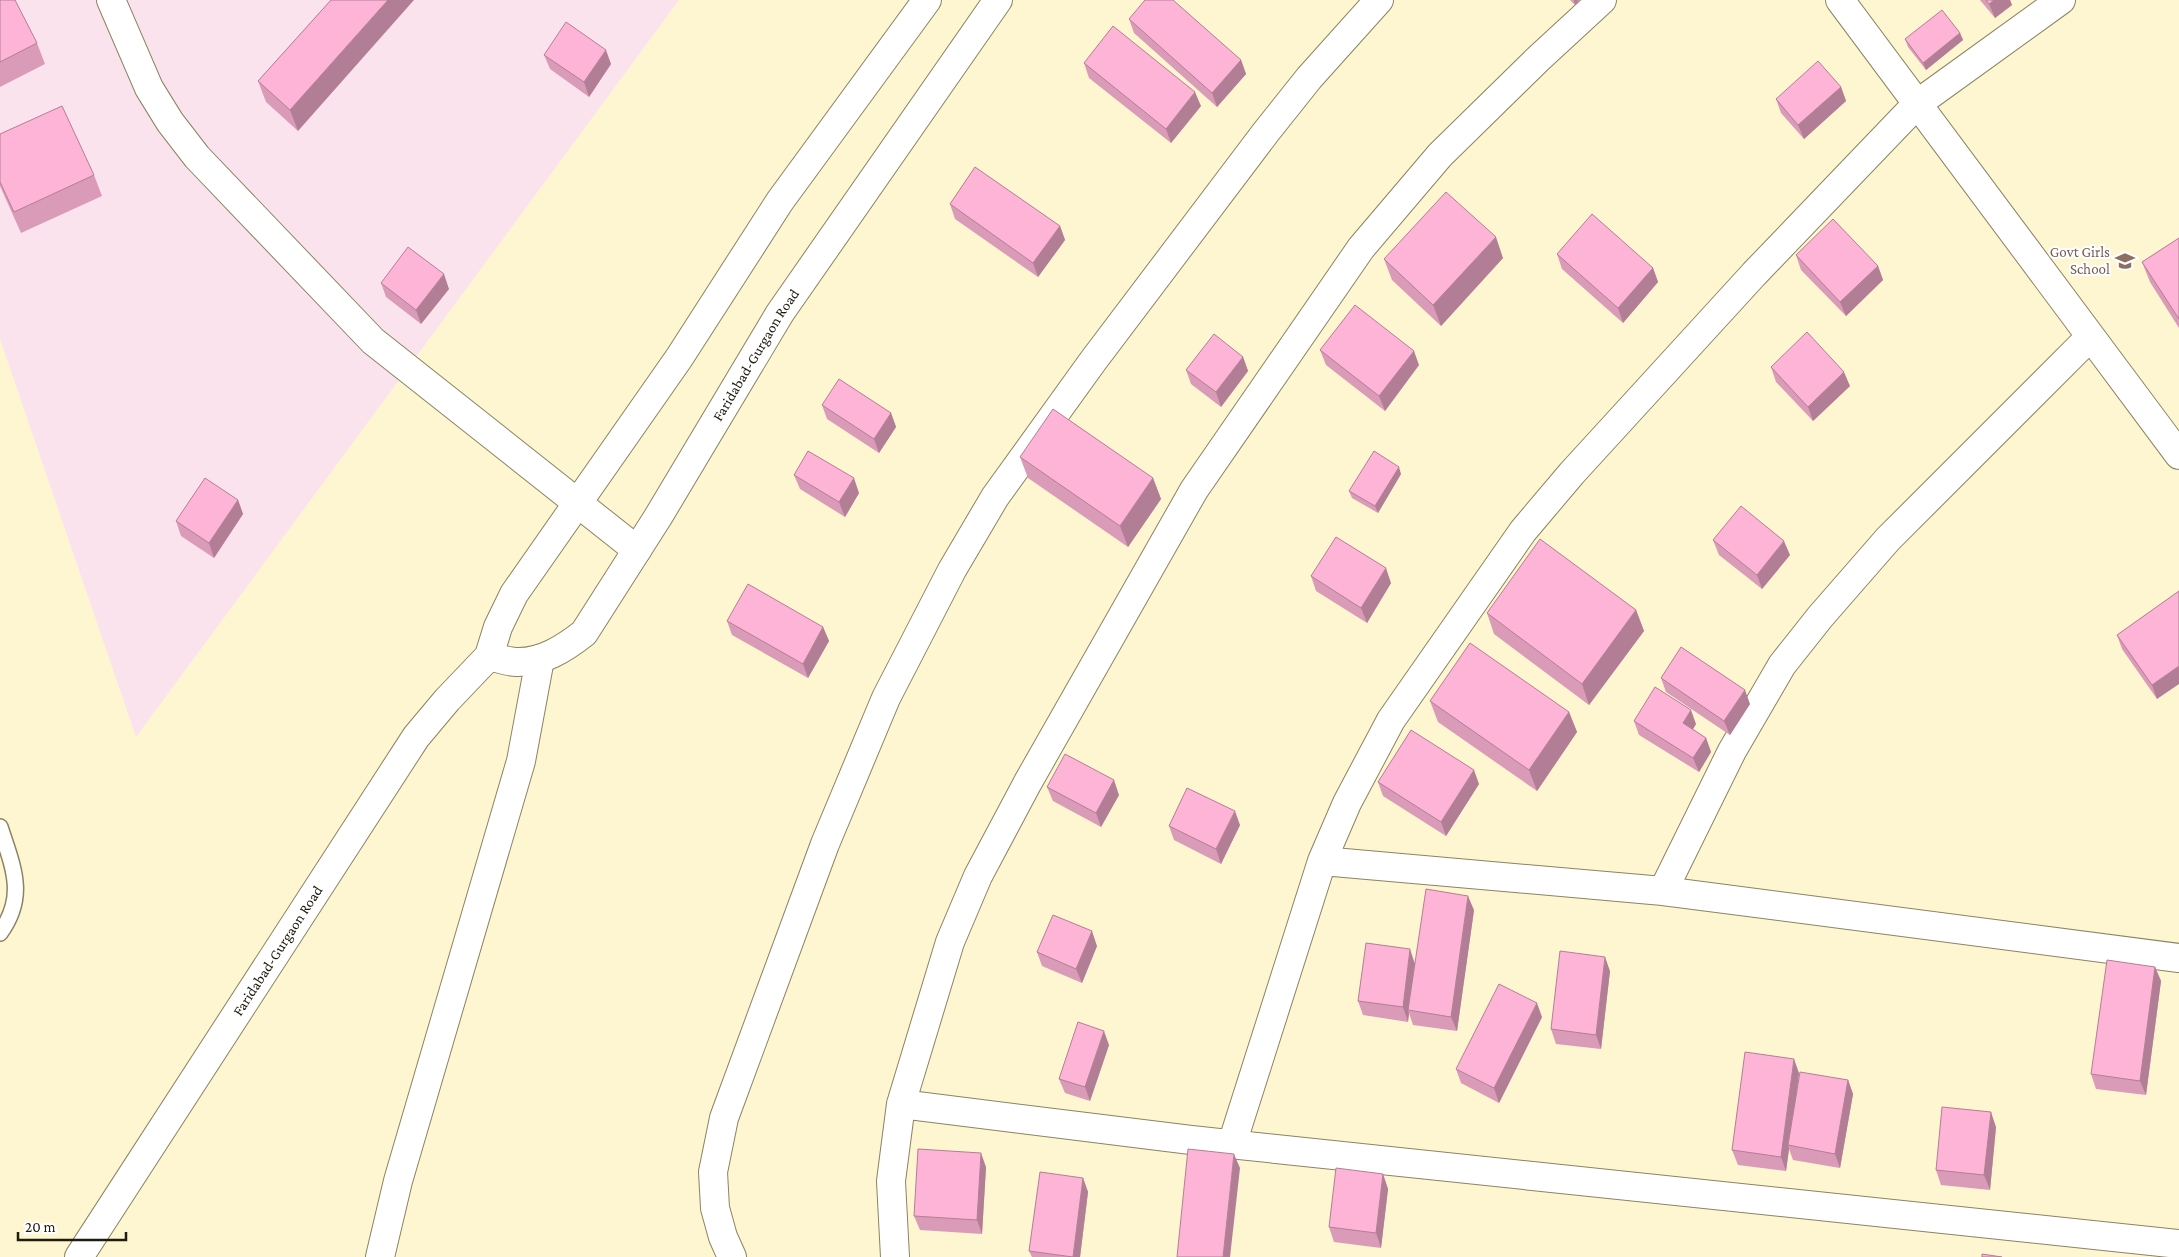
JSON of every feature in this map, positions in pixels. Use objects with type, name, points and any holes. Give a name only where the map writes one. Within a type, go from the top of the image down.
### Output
[{"type":"street","points":[[111,0],[149,88],[170,122],[197,157],[373,341],[637,550]]},
{"type":"street","name":"Faridabad-Gurgaon Road","points":[[79,1257],[416,737],[447,700],[489,656],[498,626],[514,594],[680,358],[780,201],[927,0]]},
{"type":"street","name":"Faridabad-Gurgaon Road","points":[[489,656],[517,662],[540,658],[566,647],[584,633],[637,550],[780,313],[998,0]]},
{"type":"street","points":[[732,1257],[723,1237],[715,1208],[712,1172],[724,1118],[825,844],[890,690],[952,570],[995,498],[1093,361],[1266,132],[1309,78],[1380,0]]},
{"type":"street","points":[[895,1257],[891,1181],[901,1104],[950,942],[978,876],[1028,782],[1194,490],[1361,248],[1440,155],[1538,59],[1602,0]]},
{"type":"street","points":[[1840,0],[2179,455]]},
{"type":"street","points":[[1232,1144],[1322,861],[1347,803],[1391,720],[1523,531],[1572,473],[1754,274],[1918,104],[2060,0]]},
{"type":"street","points":[[1663,891],[1732,750],[1788,658],[1820,617],[1888,539],[2090,337]]},
{"type":"street","points":[[380,1257],[398,1181],[520,761],[540,658]]},
{"type":"street","points":[[1322,861],[1663,891],[2179,958]]},
{"type":"street","points":[[901,1104],[1232,1144],[2179,1244]]},
{"type":"lane","points":[[0,827],[17,880],[16,903],[0,934]]},
{"type":"shaded area","points":[[0,0],[679,0],[136,737],[0,339]]},
{"type":"building","points":[[0,0],[15,0],[37,43],[0,62]]},
{"type":"building","points":[[331,0],[388,0],[290,110],[258,81]]},
{"type":"building","points":[[1145,0],[1173,0],[1241,60],[1212,93],[1129,19]]},
{"type":"building","points":[[1986,0],[1994,0],[1989,4]]},
{"type":"building","points":[[1942,10],[1960,33],[1923,63],[1905,39]]},
{"type":"building","points":[[566,22],[606,50],[584,82],[544,55]]},
{"type":"building","points":[[1113,26],[1195,92],[1166,129],[1084,63]]},
{"type":"building","points":[[1818,61],[1841,87],[1798,125],[1776,99]]},
{"type":"building","points":[[62,106],[94,175],[14,212],[0,182],[0,134]]},
{"type":"building","points":[[975,167],[1060,226],[1033,263],[950,204]]},
{"type":"building","points":[[1446,192],[1496,237],[1433,305],[1384,259]]},
{"type":"building","points":[[1592,214],[1653,268],[1618,308],[1557,254]]},
{"type":"building","points":[[1833,219],[1878,266],[1840,302],[1796,255]]},
{"type":"building","points":[[2179,238],[2179,319],[2142,262]]},
{"type":"building","points":[[408,247],[444,274],[416,310],[381,283]]},
{"type":"building","points":[[1355,305],[1414,351],[1379,396],[1320,350]]},
{"type":"building","points":[[1807,332],[1844,372],[1808,407],[1771,367]]},
{"type":"building","points":[[1214,334],[1243,357],[1216,392],[1186,370]]},
{"type":"building","points":[[839,379],[891,413],[874,439],[822,405]]},
{"type":"building","points":[[1053,409],[1153,478],[1120,526],[1020,457]]},
{"type":"building","points":[[808,451],[854,478],[839,502],[794,475]]},
{"type":"building","points":[[1374,451],[1399,467],[1375,506],[1349,491]]},
{"type":"building","points":[[205,478],[238,500],[209,543],[176,521]]},
{"type":"building","points":[[1741,506],[1784,541],[1757,575],[1713,540]]},
{"type":"building","points":[[1336,537],[1386,568],[1361,608],[1311,576]]},
{"type":"building","points":[[1540,539],[1636,610],[1582,684],[1487,613]]},
{"type":"building","points":[[748,584],[823,627],[803,664],[727,621]]},
{"type":"building","points":[[2179,591],[2179,666],[2152,685],[2117,635]]},
{"type":"building","points":[[1470,643],[1569,712],[1529,770],[1430,701]]},
{"type":"building","points":[[1681,647],[1745,690],[1724,721],[1661,678]]},
{"type":"building","points":[[1655,687],[1691,710],[1683,723],[1706,738],[1693,758],[1634,721]]},
{"type":"building","points":[[1411,730],[1474,770],[1441,822],[1378,782]]},
{"type":"building","points":[[1065,754],[1114,780],[1096,813],[1047,787]]},
{"type":"building","points":[[1187,788],[1235,811],[1216,849],[1169,826]]},
{"type":"building","points":[[1426,889],[1468,896],[1451,1017],[1408,1010]]},
{"type":"building","points":[[1053,915],[1092,931],[1076,969],[1037,952]]},
{"type":"building","points":[[1366,943],[1410,949],[1403,1007],[1358,1001]]},
{"type":"building","points":[[1560,951],[1605,957],[1596,1035],[1551,1029]]},
{"type":"building","points":[[2107,960],[2155,967],[2140,1081],[2091,1074]]},
{"type":"building","points":[[1499,984],[1537,1003],[1494,1088],[1456,1069]]},
{"type":"building","points":[[1078,1022],[1104,1031],[1085,1087],[1059,1079]]},
{"type":"building","points":[[1745,1052],[1794,1059],[1781,1157],[1732,1150]]},
{"type":"building","points":[[1800,1072],[1848,1080],[1835,1154],[1788,1145]]},
{"type":"building","points":[[1942,1107],[1991,1112],[1984,1175],[1936,1170]]},
{"type":"building","points":[[918,1149],[981,1153],[977,1220],[914,1216]]},
{"type":"building","points":[[1188,1149],[1234,1154],[1223,1257],[1177,1257]]},
{"type":"building","points":[[1336,1168],[1383,1174],[1376,1233],[1329,1227]]},
{"type":"building","points":[[1040,1172],[1083,1178],[1073,1257],[1029,1251]]},
{"type":"building","points":[[1982,1254],[2002,1257],[1982,1257]]},
{"type":"place","name":"Govt Girls School","points":[[2125,261]]}]
